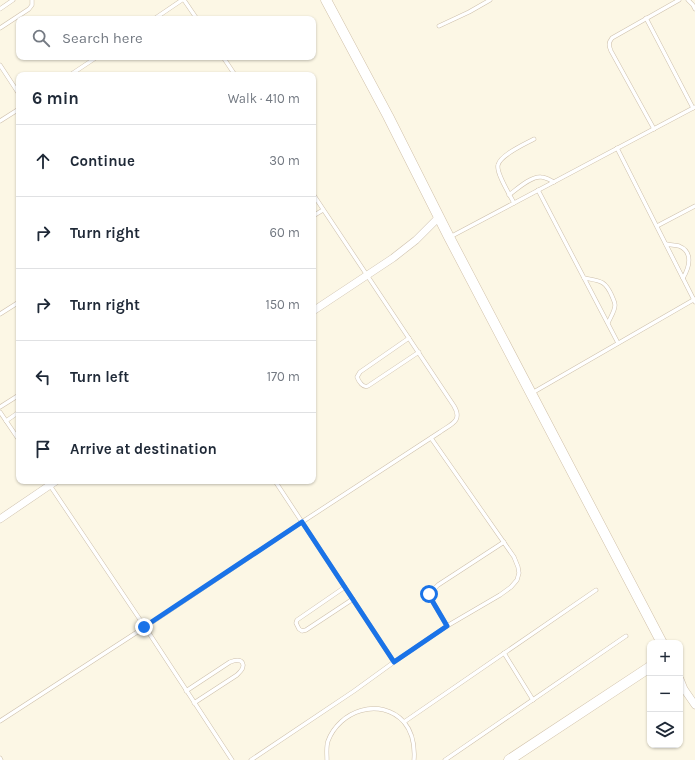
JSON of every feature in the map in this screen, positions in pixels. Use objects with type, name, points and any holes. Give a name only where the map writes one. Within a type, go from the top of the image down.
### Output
[{"type":"street","points":[[326,0],[388,116],[449,237],[660,640]]},
{"type":"street","points":[[316,309],[367,276],[406,248],[439,217]]},
{"type":"street","points":[[0,519],[48,484]]},
{"type":"street","points":[[509,760],[647,668]]},
{"type":"street","points":[[683,686],[695,705]]},
{"type":"lane","points":[[0,9],[14,0]]},
{"type":"lane","points":[[18,16],[29,9],[32,5],[32,0]]},
{"type":"lane","points":[[159,16],[183,0],[195,16]]},
{"type":"lane","points":[[439,26],[490,0]]},
{"type":"lane","points":[[654,129],[611,51],[609,41],[679,0]]},
{"type":"lane","points":[[688,0],[695,9]]},
{"type":"lane","points":[[0,28],[16,18]]},
{"type":"lane","points":[[449,237],[694,108],[646,18]]},
{"type":"lane","points":[[74,72],[92,60]]},
{"type":"lane","points":[[225,60],[233,72]]},
{"type":"lane","points":[[0,65],[16,89]]},
{"type":"lane","points":[[0,122],[16,111]]},
{"type":"lane","points":[[514,203],[497,166],[504,157],[534,139]]},
{"type":"lane","points":[[531,393],[695,300],[617,148]]},
{"type":"lane","points":[[510,195],[524,184],[536,178],[542,177],[554,182]]},
{"type":"lane","points":[[538,190],[618,343]]},
{"type":"lane","points":[[0,721],[431,438],[457,419],[458,413],[454,406],[316,199]]},
{"type":"lane","points":[[657,226],[695,206]]},
{"type":"lane","points":[[316,214],[323,210]]},
{"type":"lane","points":[[666,244],[682,247],[687,253],[689,264],[683,278]]},
{"type":"lane","points":[[584,278],[602,282],[610,290],[615,306],[608,323]]},
{"type":"lane","points":[[0,314],[16,304]]},
{"type":"lane","points":[[409,338],[360,372],[357,377],[359,382],[364,386],[368,386],[418,352]]},
{"type":"lane","points":[[0,407],[16,397]]},
{"type":"lane","points":[[0,412],[16,436]]},
{"type":"lane","points":[[6,421],[16,414]]},
{"type":"lane","points":[[251,760],[354,692],[394,662],[447,626],[500,595],[515,583],[518,577],[518,567],[514,557],[431,438]]},
{"type":"lane","points":[[52,484],[232,760]]},
{"type":"lane","points":[[277,484],[394,662]]},
{"type":"lane","points":[[447,626],[429,594],[438,585],[504,542]]},
{"type":"lane","points":[[345,587],[297,620],[296,622],[298,628],[302,631],[306,630],[352,599]]},
{"type":"lane","points":[[404,722],[596,590]]},
{"type":"lane","points":[[445,760],[626,636]]},
{"type":"lane","points":[[504,654],[533,700]]},
{"type":"lane","points":[[186,691],[230,662],[236,660],[243,664],[244,666],[242,670],[237,675],[194,703]]},
{"type":"lane","points":[[327,760],[328,743],[335,728],[340,722],[353,713],[370,709],[378,709],[392,713],[404,722],[413,740],[415,750],[414,760]]},
{"type":"route","points":[[144,627],[302,522],[394,662],[447,626],[429,594]]}]
